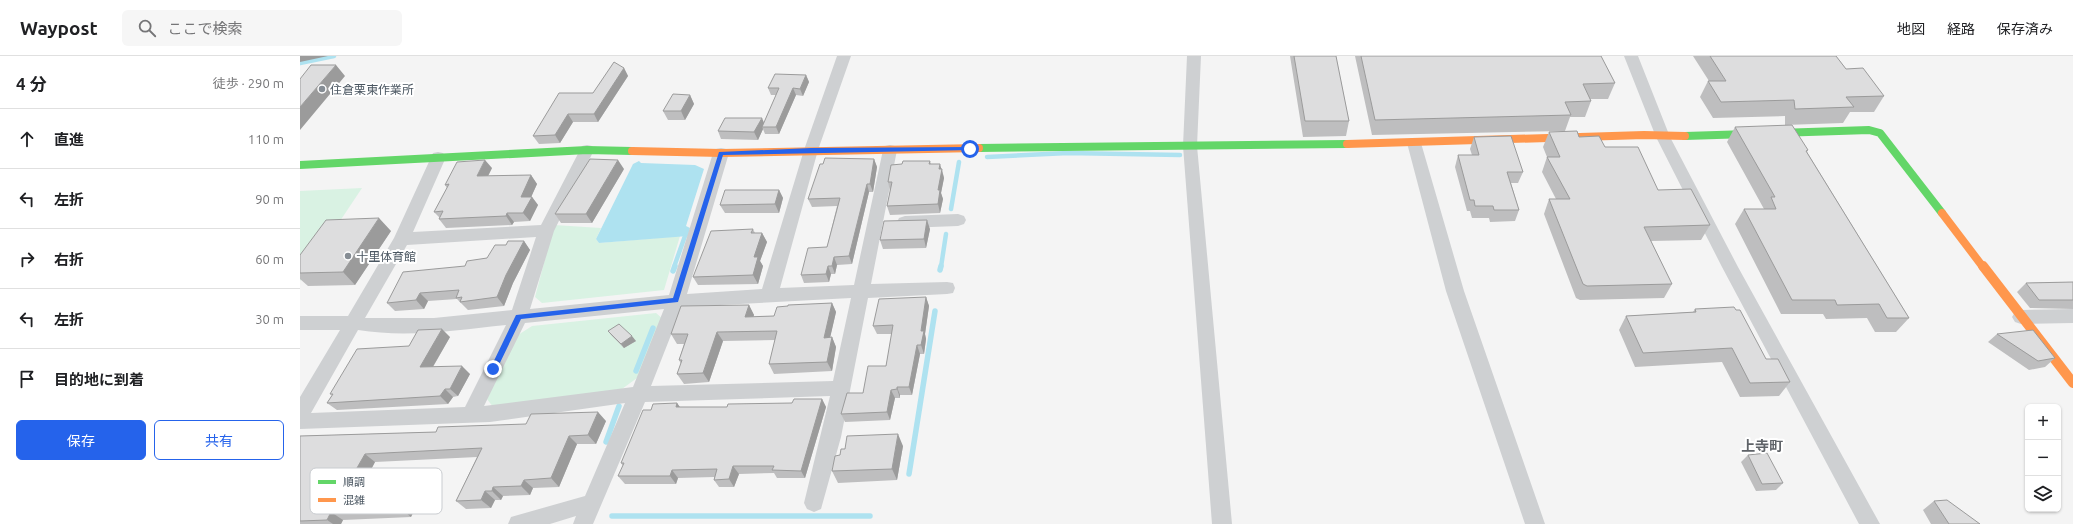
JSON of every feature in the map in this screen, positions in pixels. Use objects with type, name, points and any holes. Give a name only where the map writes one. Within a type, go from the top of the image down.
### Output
[{"type":"street","points":[[769,296],[811,150],[844,56]]},
{"type":"street","points":[[1194,56],[1190,146],[1222,524]]},
{"type":"street","points":[[1631,56],[1664,137],[1730,267],[1870,524]]},
{"type":"street","points":[[300,164],[587,150],[721,153],[811,150],[1414,143],[1644,135],[1664,137],[1869,130],[1880,133],[2021,317],[2073,382]]},
{"type":"street","points":[[1414,143],[1439,228],[1455,292],[1535,524]]},
{"type":"street","points":[[471,414],[519,317],[546,231],[587,150]]},
{"type":"street","points":[[814,503],[831,437],[890,150]]},
{"type":"street","points":[[583,524],[676,301],[721,153]]},
{"type":"street","points":[[300,414],[402,239],[438,157]]},
{"type":"street","points":[[874,223],[958,220]]},
{"type":"street","points":[[402,239],[546,231]]},
{"type":"street","points":[[300,323],[354,322],[375,326],[434,325],[676,301],[947,288]]},
{"type":"street","points":[[2021,317],[2073,316]]},
{"type":"street","points":[[300,421],[490,414],[638,394],[841,388]]},
{"type":"street","points":[[518,524],[591,503]]},
{"type":"green space","points":[[362,188],[300,281],[300,191]]},
{"type":"green space","points":[[554,225],[601,228],[596,239],[599,243],[680,236],[664,290],[542,303],[535,297]]},
{"type":"green space","points":[[656,313],[663,319],[637,378],[622,389],[493,407],[487,399],[518,335],[532,326]]},
{"type":"water","points":[[639,161],[641,163],[695,165],[704,169],[686,226],[690,228],[688,236],[599,243],[596,239],[633,164]]},
{"type":"building","points":[[1294,56],[1336,56],[1349,121],[1305,121]]},
{"type":"building","points":[[1361,56],[1601,56],[1615,83],[1583,84],[1591,101],[1565,102],[1571,115],[1375,120]]},
{"type":"building","points":[[1710,56],[1836,56],[1846,69],[1863,68],[1884,96],[1846,97],[1854,107],[1795,109],[1794,100],[1721,102],[1708,81],[1726,81]]},
{"type":"building","points":[[614,62],[624,68],[594,114],[568,114],[555,135],[533,136],[559,93],[593,93]]},
{"type":"building","points":[[311,65],[336,65],[300,107],[300,79]]},
{"type":"building","points":[[775,74],[806,75],[800,89],[793,88],[776,127],[762,127],[779,88],[768,88]]},
{"type":"building","points":[[673,94],[690,95],[681,111],[663,111]]},
{"type":"building","points":[[725,118],[762,118],[754,132],[718,131]]},
{"type":"building","points":[[1792,125],[1808,150],[1806,151],[1909,318],[1887,318],[1879,304],[1837,305],[1835,300],[1792,300],[1744,209],[1776,209],[1771,197],[1775,197],[1735,127]]},
{"type":"building","points":[[1577,131],[1579,137],[1599,136],[1605,147],[1638,147],[1658,190],[1691,189],[1710,225],[1644,227],[1672,284],[1587,286],[1583,284],[1549,199],[1570,199],[1547,157],[1560,157],[1549,132]]},
{"type":"building","points":[[1511,136],[1523,172],[1507,172],[1519,210],[1494,210],[1493,206],[1475,206],[1474,200],[1470,200],[1458,155],[1479,155],[1474,137]]},
{"type":"building","points":[[825,158],[874,159],[870,184],[867,184],[849,256],[834,257],[832,266],[828,266],[826,274],[801,275],[808,248],[827,247],[840,198],[808,199],[820,164],[823,164]]},
{"type":"building","points":[[590,159],[618,160],[586,214],[555,214]]},
{"type":"building","points":[[485,160],[477,176],[531,175],[521,197],[532,197],[523,213],[507,213],[506,216],[439,219],[443,211],[434,212],[449,184],[445,185],[457,162]]},
{"type":"building","points":[[903,161],[930,161],[929,164],[940,164],[939,169],[942,169],[938,190],[940,190],[938,204],[887,206],[892,182],[888,182],[891,165],[902,164]]},
{"type":"building","points":[[725,190],[779,190],[775,204],[720,205]]},
{"type":"building","points":[[379,218],[343,272],[300,273],[300,255],[326,220]]},
{"type":"building","points":[[927,220],[924,239],[880,240],[884,221]]},
{"type":"building","points":[[753,229],[751,233],[762,233],[754,257],[758,257],[753,275],[693,277],[711,231]]},
{"type":"building","points":[[508,241],[524,241],[506,275],[497,297],[460,302],[462,297],[456,298],[459,290],[420,293],[416,300],[387,303],[403,272],[465,266],[467,261],[487,258],[495,245],[506,245]]},
{"type":"building","points":[[2073,282],[2073,300],[2039,300],[2026,283]]},
{"type":"building","points":[[926,297],[921,331],[924,331],[921,345],[917,345],[909,387],[897,387],[897,389],[891,390],[887,412],[841,414],[847,393],[863,393],[868,366],[886,366],[893,325],[873,326],[879,299]]},
{"type":"building","points":[[832,303],[824,338],[832,337],[827,362],[769,364],[777,331],[717,332],[703,373],[677,374],[682,360],[679,360],[688,334],[671,334],[681,306],[749,305],[745,317],[774,316],[777,307],[788,305]]},
{"type":"building","points":[[1734,307],[1736,310],[1740,310],[1766,359],[1778,359],[1790,382],[1750,383],[1732,348],[1643,353],[1626,316],[1696,312],[1695,309]]},
{"type":"building","points":[[619,324],[632,336],[621,344],[608,331]]},
{"type":"building","points":[[442,329],[420,367],[462,366],[450,389],[445,389],[440,396],[327,403],[333,394],[330,394],[357,349],[409,346],[418,330]]},
{"type":"building","points":[[2033,330],[2055,358],[2038,361],[1997,334]]},
{"type":"building","points":[[794,399],[822,399],[801,471],[772,470],[774,466],[733,466],[729,479],[714,480],[717,469],[672,470],[670,476],[618,476],[624,463],[621,463],[643,410],[651,410],[653,404],[677,403],[676,407],[727,407],[728,404],[792,403]]},
{"type":"building","points":[[598,412],[588,435],[569,436],[551,478],[524,480],[521,486],[493,487],[492,491],[485,491],[481,500],[456,501],[482,448],[365,454],[357,468],[310,468],[310,514],[330,514],[327,520],[300,521],[300,436],[436,432],[438,427],[526,424],[531,414]]},
{"type":"building","points":[[898,434],[892,469],[832,471],[835,456],[840,455],[841,449],[845,449],[847,436]]},
{"type":"building","points":[[1767,453],[1783,483],[1762,484],[1748,455]]},
{"type":"building","points":[[1947,500],[1980,524],[1949,524],[1934,501]]},
{"type":"waterway","points":[[300,63],[334,56]]},
{"type":"waterway","points":[[987,157],[1068,153],[1180,155]]},
{"type":"waterway","points":[[951,209],[959,162]]},
{"type":"waterway","points":[[941,267],[946,234]]},
{"type":"waterway","points":[[674,267],[685,236]]},
{"type":"waterway","points":[[673,271],[675,266]]},
{"type":"waterway","points":[[940,270],[941,266]]},
{"type":"waterway","points":[[909,474],[935,311]]},
{"type":"waterway","points":[[636,371],[653,328]]},
{"type":"waterway","points":[[606,442],[619,406]]},
{"type":"waterway","points":[[612,516],[870,516]]},
{"type":"traffic: fast","points":[[1685,136],[1869,130],[1880,133],[1942,213]]},
{"type":"traffic: fast","points":[[979,148],[1347,144]]},
{"type":"traffic: fast","points":[[300,165],[587,150],[632,151]]},
{"type":"traffic: slow","points":[[1347,144],[1644,135],[1685,136]]},
{"type":"traffic: slow","points":[[632,151],[721,153],[979,148]]},
{"type":"traffic: slow","points":[[1942,213],[2073,383]]},
{"type":"place","name":"住倉栗東作業所","points":[[322,89]]},
{"type":"place","name":"十里体育館","points":[[348,256]]},
{"type":"district","name":"上寺町","points":[[1762,446]]},
{"type":"route","points":[[493,369],[519,317],[676,301],[721,153],[811,150],[970,149]]}]
